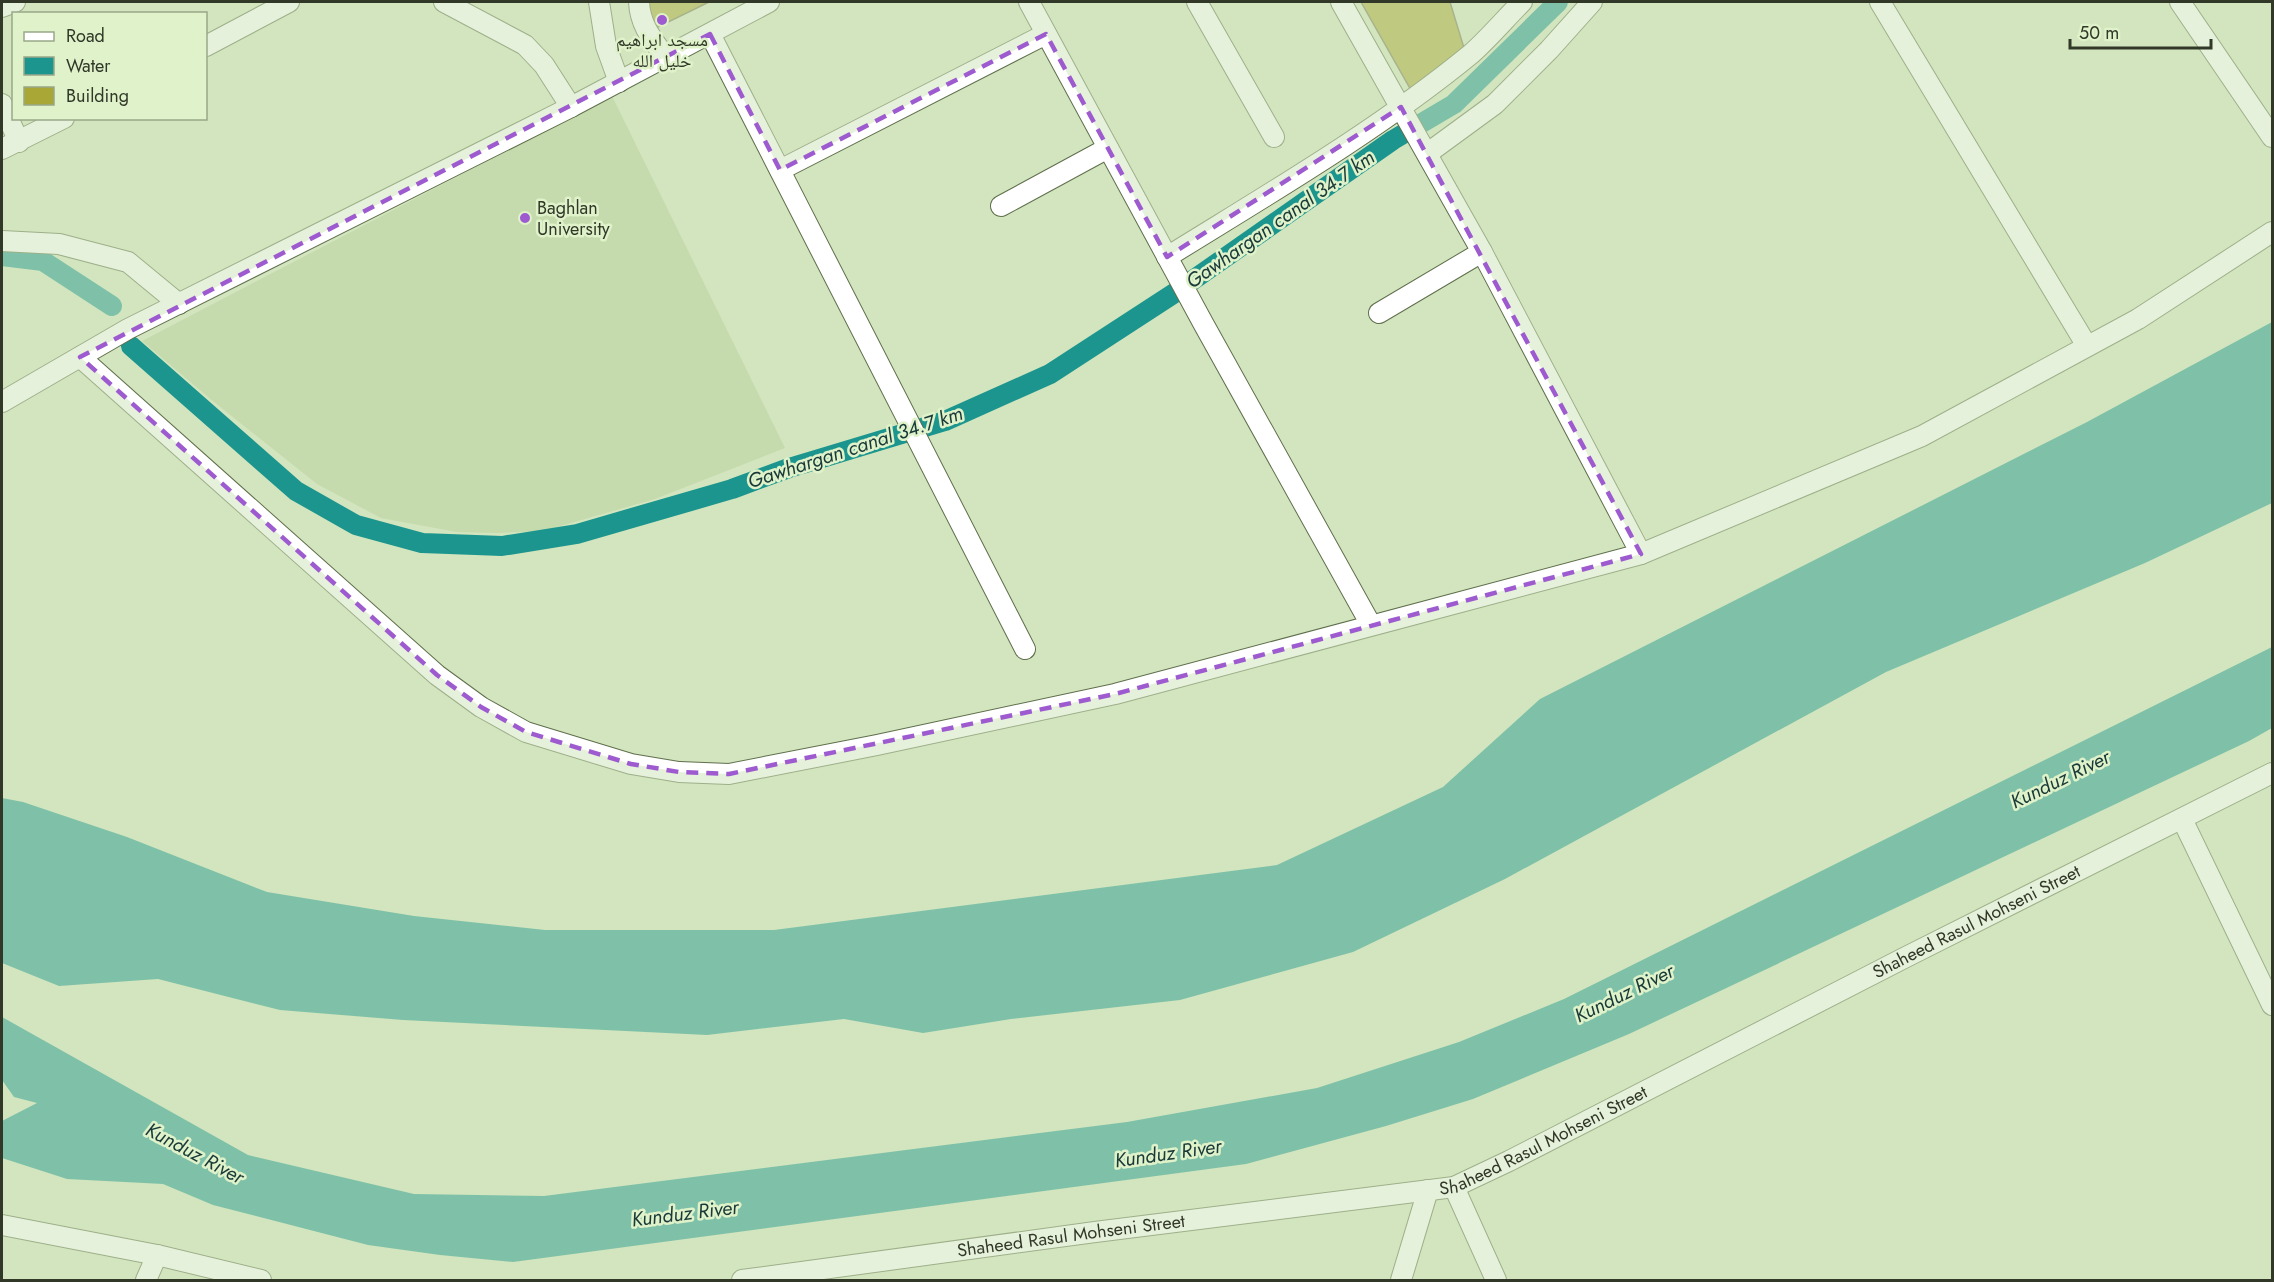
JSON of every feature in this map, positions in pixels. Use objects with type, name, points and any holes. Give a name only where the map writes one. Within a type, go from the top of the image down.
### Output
[{"type":"street","points":[[2,7],[15,2]]},
{"type":"street","points":[[207,45],[289,2]]},
{"type":"street","points":[[444,2],[525,45],[544,65],[571,106]]},
{"type":"street","points":[[599,2],[606,46],[619,82]]},
{"type":"street","points":[[639,2],[639,14],[645,29],[666,58]]},
{"type":"street","points":[[2,402],[128,329],[619,82],[769,2]]},
{"type":"street","points":[[1029,2],[1203,323],[1371,625]]},
{"type":"street","points":[[1197,2],[1274,137]]},
{"type":"street","points":[[1341,2],[1482,252],[1641,554]]},
{"type":"street","points":[[1167,257],[1401,108],[1473,52],[1522,2]]},
{"type":"street","points":[[1428,153],[1495,104],[1549,50],[1592,2]]},
{"type":"street","points":[[1880,2],[2087,346]]},
{"type":"street","points":[[2181,2],[2272,137]]},
{"type":"street","points":[[710,34],[1024,649]]},
{"type":"street","points":[[780,171],[1046,34]]},
{"type":"street","points":[[2,104],[10,145],[60,120]]},
{"type":"street","points":[[1000,206],[1108,148]]},
{"type":"street","points":[[80,357],[437,675],[481,707],[526,732],[631,764],[679,772],[729,774],[1115,694],[1641,554],[1922,436],[2138,319],[2272,232]]},
{"type":"street","points":[[2,241],[59,244],[128,262],[179,304]]},
{"type":"street","points":[[1379,313],[1482,252]]},
{"type":"street","name":"Shaheed Rasul Mohseni Street","points":[[742,1281],[1083,1233],[1454,1187],[2272,773]]},
{"type":"street","points":[[2182,819],[2272,1005]]},
{"type":"street","points":[[1454,1187],[1496,1281]]},
{"type":"street","points":[[1401,1281],[1428,1190]]},
{"type":"street","points":[[2,1225],[158,1255],[261,1281]]},
{"type":"street","points":[[146,1281],[158,1255]]},
{"type":"highlighted area","points":[[710,34],[780,170],[1046,34],[1167,257],[1401,107],[1641,554],[1115,694],[729,774],[679,772],[631,764],[526,732],[481,707],[437,675],[80,357]]},
{"type":"shaded area","name":"Baghlan University","points":[[612,96],[785,448],[655,499],[543,531],[457,532],[381,518],[317,484],[142,341]]},
{"type":"water","points":[[2272,322],[2272,503],[2145,563],[1886,672],[1505,879],[1353,952],[1180,1000],[1011,1019],[923,1033],[844,1019],[707,1035],[403,1020],[280,1010],[158,979],[59,986],[2,963],[2,798],[23,802],[127,837],[267,892],[414,916],[545,930],[774,930],[1277,865],[1443,787],[1540,699],[2087,422]]},
{"type":"water","name":"Kunduz River","points":[[2272,647],[2272,728],[2249,741],[1629,1034],[1473,1099],[1386,1126],[1246,1164],[513,1262],[368,1245],[213,1205],[163,1184],[67,1179],[2,1158],[2,1121],[37,1103],[14,1097],[2,1080],[2,1017],[248,1155],[414,1194],[544,1196],[1127,1122],[1317,1088],[1459,1042],[1564,999]]},
{"type":"building","name":"مسجد ابراهیم خلیل الله","points":[[647,2],[709,2],[654,29]]},
{"type":"building","points":[[1361,2],[1450,2],[1464,48],[1411,90]]},
{"type":"waterway","name":"Gawhargan canal 34.7 km","points":[[131,346],[296,491],[356,525],[422,543],[502,546],[577,534],[732,489],[789,468],[945,421],[1050,374],[1173,294],[1393,140],[1454,104],[1558,2]]},
{"type":"waterway","name":"Gawhargan canal 34.7 km","points":[[2,256],[43,261],[112,306]]},
{"type":"place","name":"مسجد ابراهیم خلیل الله","points":[[662,20]]},
{"type":"place","name":"Baghlan University","points":[[525,218]]}]
